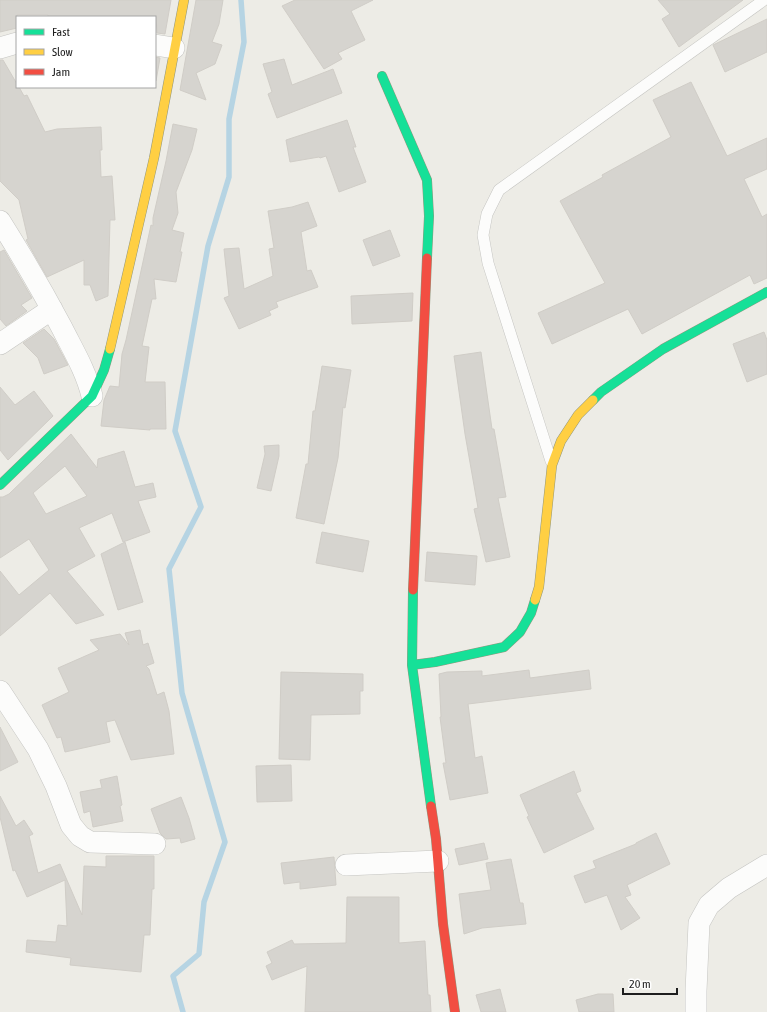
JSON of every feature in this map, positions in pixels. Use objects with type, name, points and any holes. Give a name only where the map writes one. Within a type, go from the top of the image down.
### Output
[{"type":"street","points":[[0,485],[92,396],[104,370],[114,337],[154,158],[165,46],[184,0]]},
{"type":"street","points":[[0,48],[16,43]]},
{"type":"street","points":[[382,76],[427,180],[429,197],[412,603],[412,665],[438,861],[443,924],[455,1012]]},
{"type":"street","points":[[0,221],[52,309],[82,367],[92,396]]},
{"type":"street","points":[[412,665],[435,662],[504,647],[520,632],[531,613],[539,587],[552,465],[561,441],[578,415],[601,392],[663,349],[767,292]]},
{"type":"street","points":[[0,344],[52,309]]},
{"type":"street","points":[[0,691],[38,749],[56,786],[71,825],[80,836],[90,842],[155,844]]},
{"type":"street","points":[[346,865],[438,861]]},
{"type":"street","points":[[696,1012],[699,923],[709,905],[729,888],[767,864]]},
{"type":"lane","points":[[552,465],[488,263],[483,235],[487,214],[499,190],[764,0]]},
{"type":"building","points":[[0,0],[171,0],[165,34],[157,33],[156,16],[17,15],[16,28],[0,32]]},
{"type":"building","points":[[196,0],[223,0],[219,24],[212,42],[222,45],[215,64],[196,73],[206,100],[180,90]]},
{"type":"building","points":[[295,0],[373,0],[351,11],[365,40],[338,53],[342,59],[324,69],[282,6]]},
{"type":"building","points":[[658,0],[743,0],[679,47],[662,19],[670,14]]},
{"type":"building","points":[[767,19],[767,52],[725,72],[713,45]]},
{"type":"building","points":[[156,57],[160,58],[156,81]]},
{"type":"building","points":[[284,59],[292,85],[333,69],[342,93],[277,118],[268,94],[272,92],[263,64]]},
{"type":"building","points":[[0,60],[3,60],[16,82],[16,88],[20,88],[24,96],[27,95],[45,132],[57,129],[101,127],[101,177],[112,176],[115,220],[110,220],[108,296],[96,301],[90,285],[84,285],[84,260],[47,277],[26,240],[28,239],[19,200],[0,181]]},
{"type":"building","points":[[691,82],[727,156],[767,138],[767,169],[744,179],[762,217],[767,214],[767,278],[754,284],[750,275],[642,334],[628,309],[552,344],[538,313],[605,283],[560,201],[603,177],[602,175],[671,137],[653,100]]},
{"type":"building","points":[[347,120],[356,147],[353,147],[366,182],[339,192],[326,156],[290,162],[286,140]]},
{"type":"building","points":[[173,124],[197,129],[192,150],[176,192],[178,213],[172,230],[184,233],[180,252],[182,252],[176,282],[154,279],[156,299],[152,299],[142,346],[149,347],[145,382],[165,382],[166,429],[150,430],[101,426],[104,400],[110,386],[119,387],[122,354],[151,225],[153,226],[153,218]]},
{"type":"building","points":[[308,202],[317,226],[301,232],[307,271],[311,270],[318,287],[276,302],[278,307],[269,311],[271,315],[239,329],[224,298],[229,296],[224,249],[239,248],[244,289],[273,276],[269,249],[274,248],[268,211],[292,207]]},
{"type":"building","points":[[390,230],[400,256],[373,266],[363,240]]},
{"type":"building","points":[[4,250],[32,298],[21,305],[27,311],[6,326],[0,319],[0,252]]},
{"type":"building","points":[[413,293],[412,321],[352,324],[351,296]]},
{"type":"building","points":[[44,329],[54,339],[68,365],[44,374],[38,358],[23,343]]},
{"type":"building","points":[[764,332],[767,340],[767,374],[747,382],[733,344]]},
{"type":"building","points":[[481,352],[492,429],[494,429],[506,497],[498,498],[510,557],[486,562],[474,509],[478,508],[465,434],[454,356]]},
{"type":"building","points":[[322,366],[351,370],[345,408],[343,407],[338,458],[324,524],[296,518],[306,464],[308,464],[313,411],[315,411]]},
{"type":"building","points":[[0,387],[15,405],[34,391],[53,416],[8,460],[0,450]]},
{"type":"building","points":[[71,434],[97,468],[98,459],[124,451],[135,487],[153,483],[156,497],[138,501],[150,532],[123,542],[112,513],[79,528],[95,556],[67,571],[104,615],[76,624],[50,593],[0,636],[0,571],[19,595],[49,570],[29,539],[0,558],[0,497],[9,494]],"holes":[[[65,466],[87,496],[46,514],[33,493]]]},
{"type":"building","points":[[279,445],[279,456],[271,491],[257,488],[265,454],[264,446]]},
{"type":"building","points":[[322,532],[369,541],[363,572],[316,563]]},
{"type":"building","points":[[125,542],[143,602],[118,610],[101,554]]},
{"type":"building","points":[[427,552],[477,556],[475,585],[425,581]]},
{"type":"building","points":[[140,630],[143,645],[148,643],[154,663],[146,666],[149,669],[157,695],[164,692],[169,711],[174,754],[131,760],[115,720],[106,722],[110,742],[65,752],[61,737],[57,738],[42,705],[69,692],[58,668],[99,650],[90,640],[120,634],[129,645],[125,633]]},
{"type":"building","points":[[529,670],[530,678],[589,670],[591,689],[468,704],[475,758],[482,756],[488,793],[450,800],[443,763],[446,763],[440,717],[439,674],[447,672],[482,671],[482,676]]},
{"type":"building","points":[[281,672],[363,674],[363,691],[360,691],[360,714],[311,715],[310,760],[279,759]]},
{"type":"building","points":[[0,727],[18,762],[0,771]]},
{"type":"building","points":[[291,765],[292,801],[257,802],[256,766]]},
{"type":"building","points":[[574,771],[581,791],[576,793],[594,829],[544,853],[527,817],[529,816],[520,795]]},
{"type":"building","points":[[117,776],[123,821],[93,827],[90,811],[84,813],[80,792],[102,788],[100,780]]},
{"type":"building","points":[[0,796],[16,826],[24,820],[33,834],[29,836],[38,873],[60,864],[82,915],[84,866],[106,867],[106,856],[154,856],[154,889],[152,889],[150,935],[144,935],[141,972],[70,965],[71,958],[26,952],[27,940],[56,942],[58,925],[67,926],[65,880],[27,897],[15,870],[13,871],[0,817]]},
{"type":"building","points":[[181,797],[195,839],[181,843],[180,838],[166,839],[160,833],[151,809]]},
{"type":"building","points":[[656,833],[670,864],[627,885],[631,895],[625,897],[640,918],[621,930],[607,895],[585,903],[574,876],[596,868],[593,861],[636,844]]},
{"type":"building","points":[[484,843],[488,859],[459,865],[455,849]]},
{"type":"building","points":[[334,857],[336,885],[300,889],[300,882],[284,884],[281,863]]},
{"type":"building","points":[[511,859],[520,903],[523,903],[526,924],[482,928],[464,934],[459,894],[491,890],[486,863]]},
{"type":"building","points":[[347,897],[399,897],[399,943],[425,941],[428,995],[430,995],[431,1012],[305,1012],[307,966],[272,980],[266,966],[272,963],[267,952],[292,940],[294,944],[346,943]]},
{"type":"building","points":[[500,989],[506,1012],[481,1012],[476,995]]},
{"type":"building","points":[[598,994],[613,994],[614,1012],[579,1012],[576,1000]]},
{"type":"waterway","points":[[183,1012],[173,976],[199,954],[204,902],[225,842],[182,693],[169,569],[201,507],[175,431],[208,246],[229,177],[229,119],[244,42],[241,0]]},
{"type":"traffic: fast","points":[[382,76],[427,180],[429,216],[427,258]]},
{"type":"traffic: fast","points":[[593,400],[601,392],[663,349],[767,292]]},
{"type":"traffic: fast","points":[[0,485],[92,396],[104,370],[110,349]]},
{"type":"traffic: fast","points":[[412,665],[413,590]]},
{"type":"traffic: fast","points":[[431,806],[412,665],[435,662],[504,647],[520,632],[531,613],[535,600]]},
{"type":"traffic: slow","points":[[110,349],[154,158],[184,0]]},
{"type":"traffic: slow","points":[[535,600],[539,587],[552,465],[561,441],[578,415],[593,400]]},
{"type":"traffic: jam","points":[[413,590],[427,258]]},
{"type":"traffic: jam","points":[[431,806],[436,839],[443,924],[455,1012]]}]
